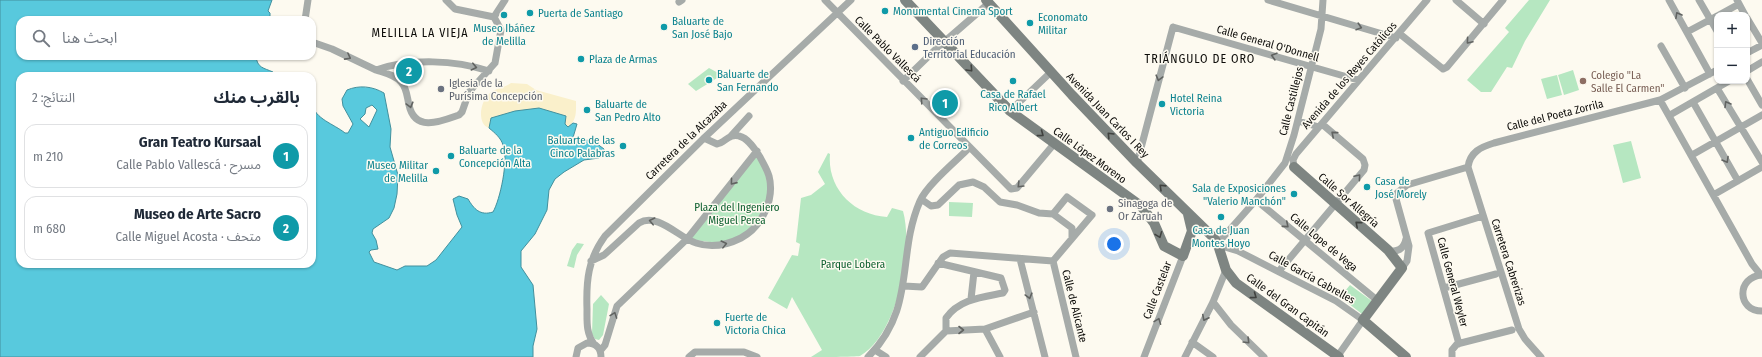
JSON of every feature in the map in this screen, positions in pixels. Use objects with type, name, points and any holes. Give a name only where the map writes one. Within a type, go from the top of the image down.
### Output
[{"type":"main road","name":"Calle López Moreno","points":[[905,0],[1010,111],[1141,206],[1154,223],[1164,246],[1183,256]]},
{"type":"main road","name":"Avenida Juan Carlos I Rey","points":[[987,2],[1137,163],[1205,229],[1218,244]]},
{"type":"main road","name":"Calle Sor Allegría","points":[[1294,167],[1388,250],[1402,268]]},
{"type":"main road","points":[[1187,212],[1191,221],[1192,231],[1197,228],[1205,229]]},
{"type":"main road","name":"Calle Castelar","points":[[1183,256],[1192,231]]},
{"type":"main road","points":[[1218,244],[1226,270]]},
{"type":"main road","points":[[1363,320],[1402,268]]},
{"type":"main road","name":"Calle del Gran Capitán","points":[[1226,270],[1233,280],[1245,290],[1337,357]]},
{"type":"main road","name":"Calle García Cabrelles","points":[[1363,320],[1406,357]]},
{"type":"street","points":[[306,16],[308,0]]},
{"type":"street","points":[[316,43],[392,76],[403,83],[412,113],[419,120],[428,124],[459,115],[462,112],[469,92],[495,63],[501,30],[494,18],[455,9],[446,0]]},
{"type":"street","points":[[494,18],[505,0]]},
{"type":"street","name":"Calle Pablo Vallescá","points":[[825,0],[969,148],[1013,190],[1017,188],[1054,144]]},
{"type":"street","name":"Carretera de la Alcazaba","points":[[594,344],[588,334],[586,283],[591,261],[596,248],[605,236],[704,138],[851,0]]},
{"type":"street","points":[[1268,0],[1398,36],[1444,69],[1503,0]]},
{"type":"street","name":"Calle Castillejos","points":[[1256,200],[1282,168],[1290,152],[1311,67],[1322,15],[1323,0]]},
{"type":"street","name":"Avenida de los Reyes Católicos","points":[[1294,167],[1294,157],[1427,0]]},
{"type":"street","points":[[1456,0],[1484,24]]},
{"type":"street","points":[[1669,0],[1687,32],[1714,72]]},
{"type":"street","points":[[1699,0],[1714,16]]},
{"type":"street","points":[[903,81],[987,2]]},
{"type":"street","points":[[1723,12],[1738,2],[1744,12]]},
{"type":"street","points":[[1687,32],[1714,18]]},
{"type":"street","points":[[1750,23],[1762,44],[1750,51]]},
{"type":"street","name":"Calle General O'Donnell","points":[[1137,163],[1173,27],[1358,80]]},
{"type":"street","points":[[1662,46],[1685,88]]},
{"type":"street","points":[[376,70],[394,65],[425,62],[472,66],[489,71]]},
{"type":"street","points":[[1750,69],[1762,62]]},
{"type":"street","points":[[1010,111],[1051,72]]},
{"type":"street","name":"Calle del Poeta Zorrila","points":[[1468,167],[1469,160],[1473,153],[1482,147],[1536,131],[1660,100],[1714,72]]},
{"type":"street","points":[[1670,116],[1724,84]]},
{"type":"street","points":[[1750,84],[1762,105]]},
{"type":"street","points":[[1717,88],[1762,162]]},
{"type":"street","points":[[1660,100],[1715,194],[1752,264],[1762,275],[1751,278]]},
{"type":"street","points":[[1694,102],[1738,181]]},
{"type":"street","points":[[1692,155],[1762,115]]},
{"type":"street","points":[[730,137],[749,116]]},
{"type":"street","points":[[1279,271],[1364,170],[1365,165],[1363,159],[1320,125],[1298,121]]},
{"type":"street","points":[[591,261],[604,255],[639,223],[646,220],[659,223],[686,240],[702,244],[718,245],[740,238],[755,227],[766,209],[769,187],[768,175],[757,151],[738,135],[730,137],[717,144],[704,138]]},
{"type":"street","points":[[868,357],[875,350],[893,322],[904,286],[913,222],[921,199],[969,148]]},
{"type":"street","points":[[600,354],[605,344],[617,306],[686,240],[757,151]]},
{"type":"street","points":[[1402,268],[1409,254],[1396,199],[1397,193],[1401,188],[1468,167]]},
{"type":"street","name":"Carretera Cabrerizas","points":[[1468,167],[1519,329],[1525,339],[1541,357]]},
{"type":"street","points":[[1715,194],[1762,167]]},
{"type":"street","points":[[921,199],[931,206],[938,205],[960,185],[973,182],[984,187],[1000,202],[1017,205],[1039,213],[1053,214],[1072,228],[1072,238]]},
{"type":"street","points":[[904,286],[922,287],[938,263],[946,254],[950,253],[1053,261],[1092,215],[1067,197],[1053,214]]},
{"type":"street","points":[[1218,244],[1256,200]]},
{"type":"street","name":"Calle Lope de Vega","points":[[1256,200],[1378,301]]},
{"type":"street","name":"Calle General Weyler","points":[[1452,357],[1452,350],[1459,344],[1428,233],[1483,216]]},
{"type":"street","points":[[1388,250],[1398,251],[1402,248],[1406,239]]},
{"type":"street","name":"Calle García Cabrelles","points":[[1218,244],[1238,251],[1279,271],[1341,304],[1363,320]]},
{"type":"street","name":"Calle Castelar","points":[[1144,357],[1183,256]]},
{"type":"street","points":[[1020,259],[1045,357]]},
{"type":"street","name":"Calle de Alicante","points":[[1053,261],[1076,357]]},
{"type":"street","points":[[938,263],[1001,278],[1005,291],[972,299],[949,314],[946,318],[946,331]]},
{"type":"street","points":[[1752,264],[1751,278],[1744,287],[1743,298],[1749,307],[1762,311]]},
{"type":"street","points":[[1185,357],[1213,302],[1226,270]]},
{"type":"street","points":[[972,299],[974,272]]},
{"type":"street","points":[[1444,288],[1496,274]]},
{"type":"street","points":[[1213,302],[1242,336],[1264,357]]},
{"type":"street","points":[[920,357],[946,331],[985,329],[1034,312]]},
{"type":"street","points":[[1337,357],[1363,320]]},
{"type":"street","name":"Carretera de la Alcazaba","points":[[576,357],[576,352],[580,345],[587,322]]},
{"type":"street","points":[[985,329],[1000,357]]},
{"type":"street","points":[[1459,344],[1512,330]]},
{"type":"street","points":[[1192,342],[1213,357]]},
{"type":"street","points":[[580,345],[587,343],[594,344],[600,354]]},
{"type":"street","points":[[875,350],[886,357]]},
{"type":"street","points":[[689,357],[695,352],[744,352],[757,357]]},
{"type":"green space","points":[[1529,0],[1550,0],[1525,41],[1512,68],[1507,67],[1491,92],[1481,92],[1467,80],[1509,32],[1505,28]]},
{"type":"green space","points":[[709,68],[722,75],[696,91],[688,84]]},
{"type":"green space","points":[[1573,70],[1579,90],[1564,95],[1558,75]]},
{"type":"green space","points":[[1557,75],[1562,95],[1547,99],[1541,79]]},
{"type":"green space","points":[[1631,141],[1641,178],[1623,183],[1613,145]]},
{"type":"green space","name":"Plaza del Ingeniero Miguel Perea","points":[[757,151],[764,165],[769,194],[755,227],[725,244],[687,239]]},
{"type":"green space","name":"Parque Lobera","points":[[828,153],[830,154],[830,166],[833,178],[845,198],[863,211],[875,215],[887,217],[892,208],[903,211],[906,228],[904,268],[900,290],[893,311],[884,330],[873,345],[860,356],[811,357],[822,350],[792,297],[787,309],[768,298],[792,255],[798,256],[800,244],[796,242],[801,198],[811,195],[825,184],[818,172]]},
{"type":"green space","points":[[949,202],[973,203],[972,217],[949,216]]},
{"type":"green space","points":[[577,243],[584,244],[577,255],[574,268],[567,266],[572,250]]},
{"type":"green space","points":[[1350,285],[1372,301],[1362,314],[1340,297]]},
{"type":"green space","points":[[601,295],[609,304],[603,335],[599,340],[595,339],[592,334],[593,304]]},
{"type":"sand","points":[[511,83],[527,84],[536,90],[576,101],[573,122],[568,127],[565,124],[566,116],[554,113],[491,118],[489,128],[485,126],[481,118],[481,113],[485,99],[493,91]]},
{"type":"water","points":[[0,0],[272,0],[268,11],[270,16],[16,16],[16,60],[257,60],[259,65],[273,72],[16,72],[16,268],[316,268],[316,112],[345,133],[348,133],[353,124],[343,106],[342,99],[347,90],[356,87],[366,87],[384,93],[391,129],[390,147],[398,175],[397,194],[394,208],[389,218],[373,229],[372,233],[376,240],[378,249],[371,250],[369,252],[374,262],[397,270],[405,266],[427,266],[436,260],[462,227],[453,199],[459,196],[468,199],[475,209],[484,213],[493,212],[496,206],[503,179],[505,151],[498,136],[489,128],[491,118],[515,111],[539,108],[566,116],[565,124],[568,127],[573,123],[577,124],[572,141],[592,140],[604,149],[604,153],[599,158],[584,160],[555,179],[549,190],[547,210],[535,234],[521,251],[521,267],[533,285],[537,329],[533,346],[533,357],[0,357]],"holes":[[[372,105],[377,110],[369,127],[360,119],[365,114],[366,108]]]},
{"type":"place","name":"Monumental Cinema Sport","points":[[885,11]]},
{"type":"place","name":"Puerta de Santiago","points":[[530,13]]},
{"type":"place","name":"Museo Ibáñez de Melilla","points":[[504,15]]},
{"type":"place","name":"Economato Militar","points":[[1030,23]]},
{"type":"place","name":"Baluarte de San José Bajo","points":[[664,27]]},
{"type":"place","name":"Dirección Territorial Educación","points":[[915,47]]},
{"type":"place","name":"Plaza de Armas","points":[[581,59]]},
{"type":"place","name":"Museo de Arte Sacro","points":[[409,71]]},
{"type":"place","name":"Baluarte de San Fernando","points":[[709,80]]},
{"type":"place","name":"Casa de Rafael Rico Albert","points":[[1013,81]]},
{"type":"place","name":"Colegio \"La Salle El Carmen\"","points":[[1583,81]]},
{"type":"place","name":"Iglesia de la Purísima Concepción","points":[[441,89]]},
{"type":"place","name":"Gran Teatro Kursaal","points":[[945,103]]},
{"type":"place","name":"Hotel Reina Victoria","points":[[1162,104]]},
{"type":"place","name":"Baluarte de San Pedro Alto","points":[[587,110]]},
{"type":"place","name":"Antiguo Edificio de Correos","points":[[911,138]]},
{"type":"place","name":"Baluarte de las Cinco Palabras","points":[[623,146]]},
{"type":"place","name":"Baluarte de la Concepción Alta","points":[[451,156]]},
{"type":"place","name":"Museo Militar de Melilla","points":[[436,171]]},
{"type":"place","name":"Casa de José Morely","points":[[1367,187]]},
{"type":"place","name":"Sala de Exposiciones \"Valerio Manchón\"","points":[[1294,194]]},
{"type":"place","name":"Sinagoga de Or Zaruah","points":[[1110,209]]},
{"type":"place","name":"Casa de Juan Montes Hoyo","points":[[1221,217]]},
{"type":"place","name":"Fuerte de Victoria Chica","points":[[717,323]]},
{"type":"district","name":"MELILLA LA VIEJA","points":[[420,33]]},
{"type":"district","name":"TRIÁNGULO DE ORO","points":[[1200,59]]}]
